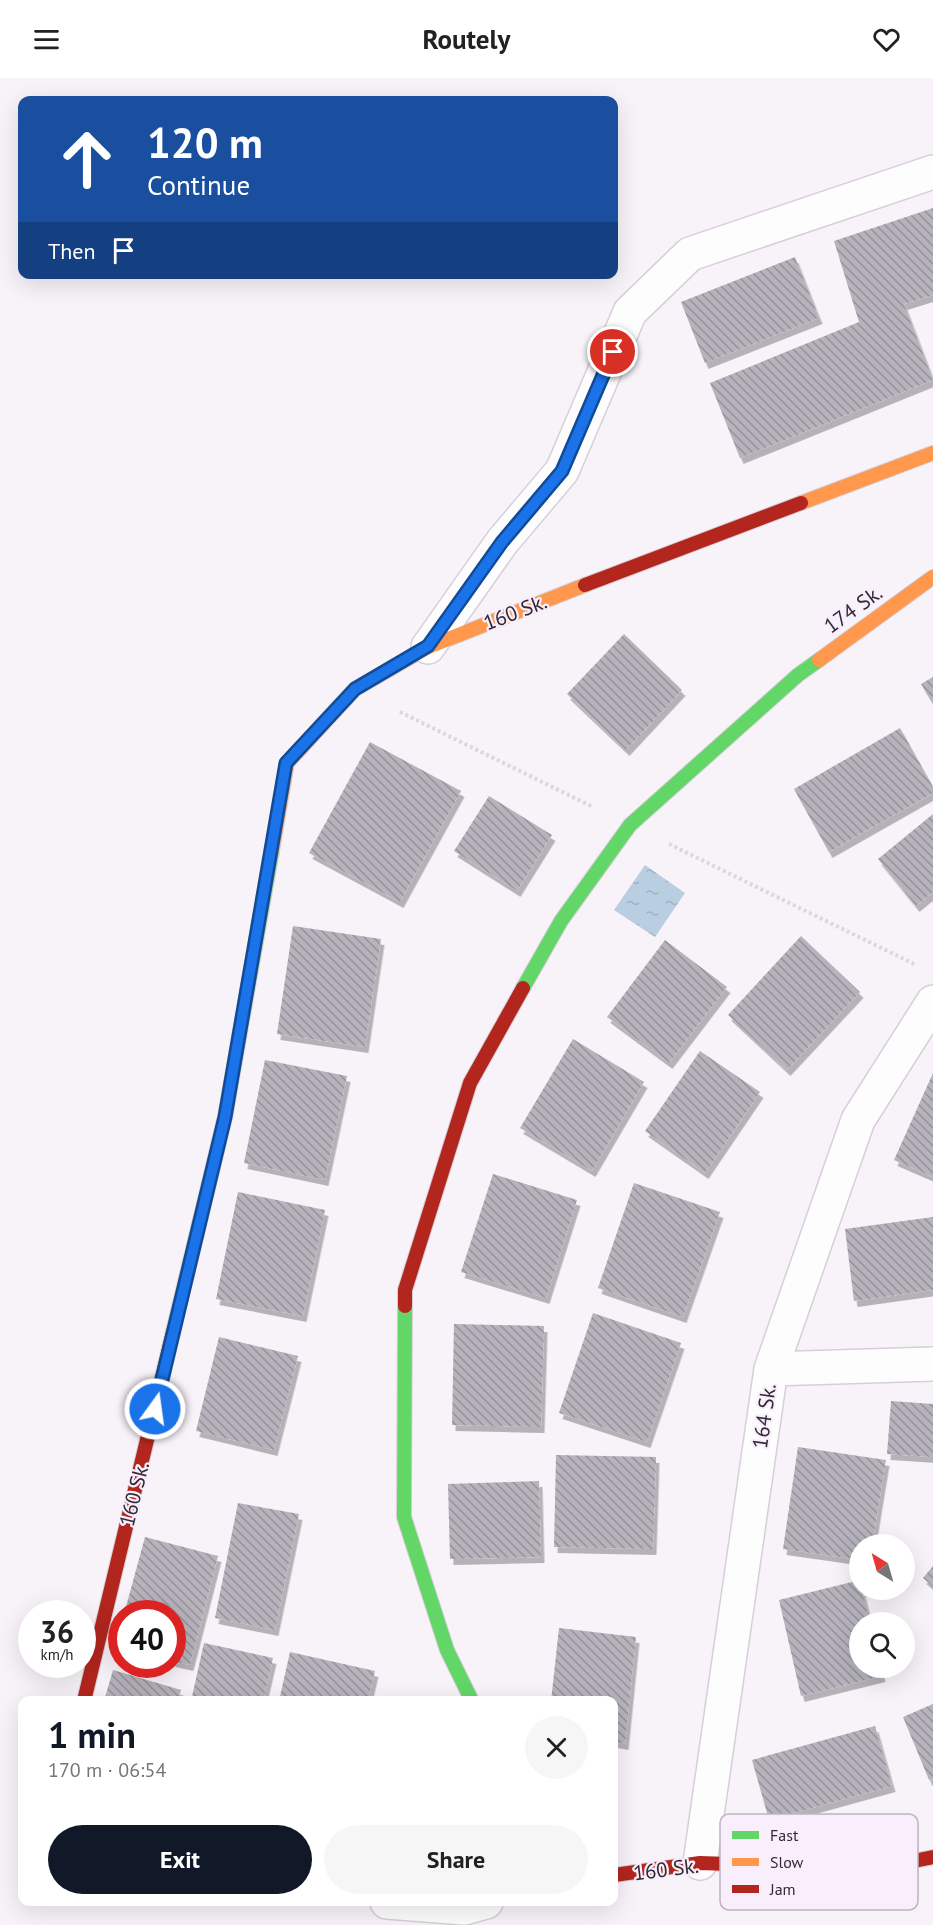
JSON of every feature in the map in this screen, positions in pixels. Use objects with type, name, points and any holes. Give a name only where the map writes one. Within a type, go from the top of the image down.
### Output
[{"type":"street","points":[[428,646],[502,542],[562,471],[630,312],[690,254],[933,172]]},
{"type":"street","name":"160 Sk.","points":[[85,1696],[225,1117],[286,763],[355,689],[428,646],[933,453]]},
{"type":"street","name":"174 Sk.","points":[[470,1696],[447,1650],[404,1517],[405,1290],[470,1083],[561,921],[630,825],[798,675],[933,577]]},
{"type":"street","name":"164 Sk.","points":[[700,1863],[771,1369],[858,1120],[933,1002]]},
{"type":"street","points":[[771,1369],[933,1364]]},
{"type":"street","name":"160 Sk.","points":[[918,1860],[933,1857]]},
{"type":"street","name":"160 Sk.","points":[[618,1874],[700,1863],[720,1864]]},
{"type":"street","points":[[438,1906],[464,1908],[471,1906]]},
{"type":"water","points":[[645,865],[685,893],[655,937],[614,910]]},
{"type":"building","points":[[933,208],[933,295],[904,304],[933,380],[740,458],[710,383],[859,322],[834,241]]},
{"type":"building","points":[[795,257],[819,318],[705,363],[681,302]]},
{"type":"building","points":[[624,634],[682,690],[626,750],[567,694]]},
{"type":"building","points":[[933,677],[933,704],[921,684]]},
{"type":"building","points":[[900,728],[933,787],[933,793],[829,852],[794,789]]},
{"type":"building","points":[[370,742],[461,791],[400,902],[309,853]]},
{"type":"building","points":[[489,796],[552,835],[517,891],[454,851]]},
{"type":"building","points":[[933,814],[933,892],[916,906],[878,859]]},
{"type":"building","points":[[293,926],[381,939],[365,1047],[277,1034]]},
{"type":"building","points":[[801,936],[860,992],[787,1070],[728,1015]]},
{"type":"building","points":[[665,940],[727,987],[669,1063],[607,1017]]},
{"type":"building","points":[[573,1039],[644,1082],[592,1171],[520,1128]]},
{"type":"building","points":[[700,1051],[760,1092],[705,1173],[645,1131]]},
{"type":"building","points":[[265,1060],[347,1076],[325,1180],[244,1163]]},
{"type":"building","points":[[933,1073],[933,1177],[894,1160]]},
{"type":"building","points":[[493,1174],[577,1200],[546,1298],[461,1272]]},
{"type":"building","points":[[634,1183],[720,1212],[683,1317],[598,1288]]},
{"type":"building","points":[[238,1192],[325,1210],[303,1316],[216,1299]]},
{"type":"building","points":[[933,1217],[933,1290],[854,1301],[845,1229]]},
{"type":"building","points":[[593,1313],[681,1343],[647,1442],[559,1413]]},
{"type":"building","points":[[454,1324],[544,1326],[541,1427],[452,1425]]},
{"type":"building","points":[[219,1337],[298,1356],[274,1450],[196,1431]]},
{"type":"building","points":[[891,1401],[933,1404],[933,1457],[887,1454]]},
{"type":"building","points":[[798,1447],[886,1460],[874,1534],[849,1534],[849,1558],[783,1549]]},
{"type":"building","points":[[556,1455],[656,1457],[653,1549],[554,1547]]},
{"type":"building","points":[[539,1481],[541,1557],[450,1559],[448,1484]]},
{"type":"building","points":[[238,1503],[299,1514],[275,1630],[215,1618]]},
{"type":"building","points":[[145,1537],[218,1556],[190,1665],[186,1664],[186,1600],[128,1600]]},
{"type":"building","points":[[933,1566],[933,1587],[923,1578]]},
{"type":"building","points":[[849,1583],[849,1600],[864,1600],[867,1612],[849,1612],[849,1678],[874,1678],[801,1696],[779,1600]]},
{"type":"building","points":[[559,1628],[636,1637],[625,1744],[618,1743],[618,1696],[552,1696]]},
{"type":"building","points":[[204,1643],[273,1658],[264,1696],[192,1696]]},
{"type":"building","points":[[290,1652],[375,1671],[369,1696],[280,1696]]},
{"type":"building","points":[[111,1678],[140,1678],[181,1690],[179,1696],[105,1696]]},
{"type":"building","points":[[933,1704],[933,1779],[929,1780],[903,1717]]},
{"type":"building","points":[[875,1726],[892,1786],[791,1814],[767,1814],[752,1760]]},
{"type":"traffic: fast","points":[[523,988],[561,921],[630,825],[798,675],[819,660]]},
{"type":"traffic: fast","points":[[173,1332],[225,1117],[272,851]]},
{"type":"traffic: fast","points":[[405,1306],[404,1517],[447,1650],[470,1696]]},
{"type":"traffic: slow","points":[[801,503],[933,453]]},
{"type":"traffic: slow","points":[[819,660],[933,577]]},
{"type":"traffic: slow","points":[[272,851],[287,763],[355,689],[428,647],[585,585]]},
{"type":"traffic: jam","points":[[585,585],[801,503]]},
{"type":"traffic: jam","points":[[405,1306],[405,1290],[470,1083],[523,988]]},
{"type":"traffic: jam","points":[[85,1696],[173,1332]]},
{"type":"traffic: jam","points":[[918,1860],[933,1857]]},
{"type":"traffic: jam","points":[[618,1874],[700,1863],[720,1864]]},
{"type":"route","points":[[155,1409],[225,1117],[286,763],[355,689],[428,646],[502,542],[562,471],[613,352]]}]
